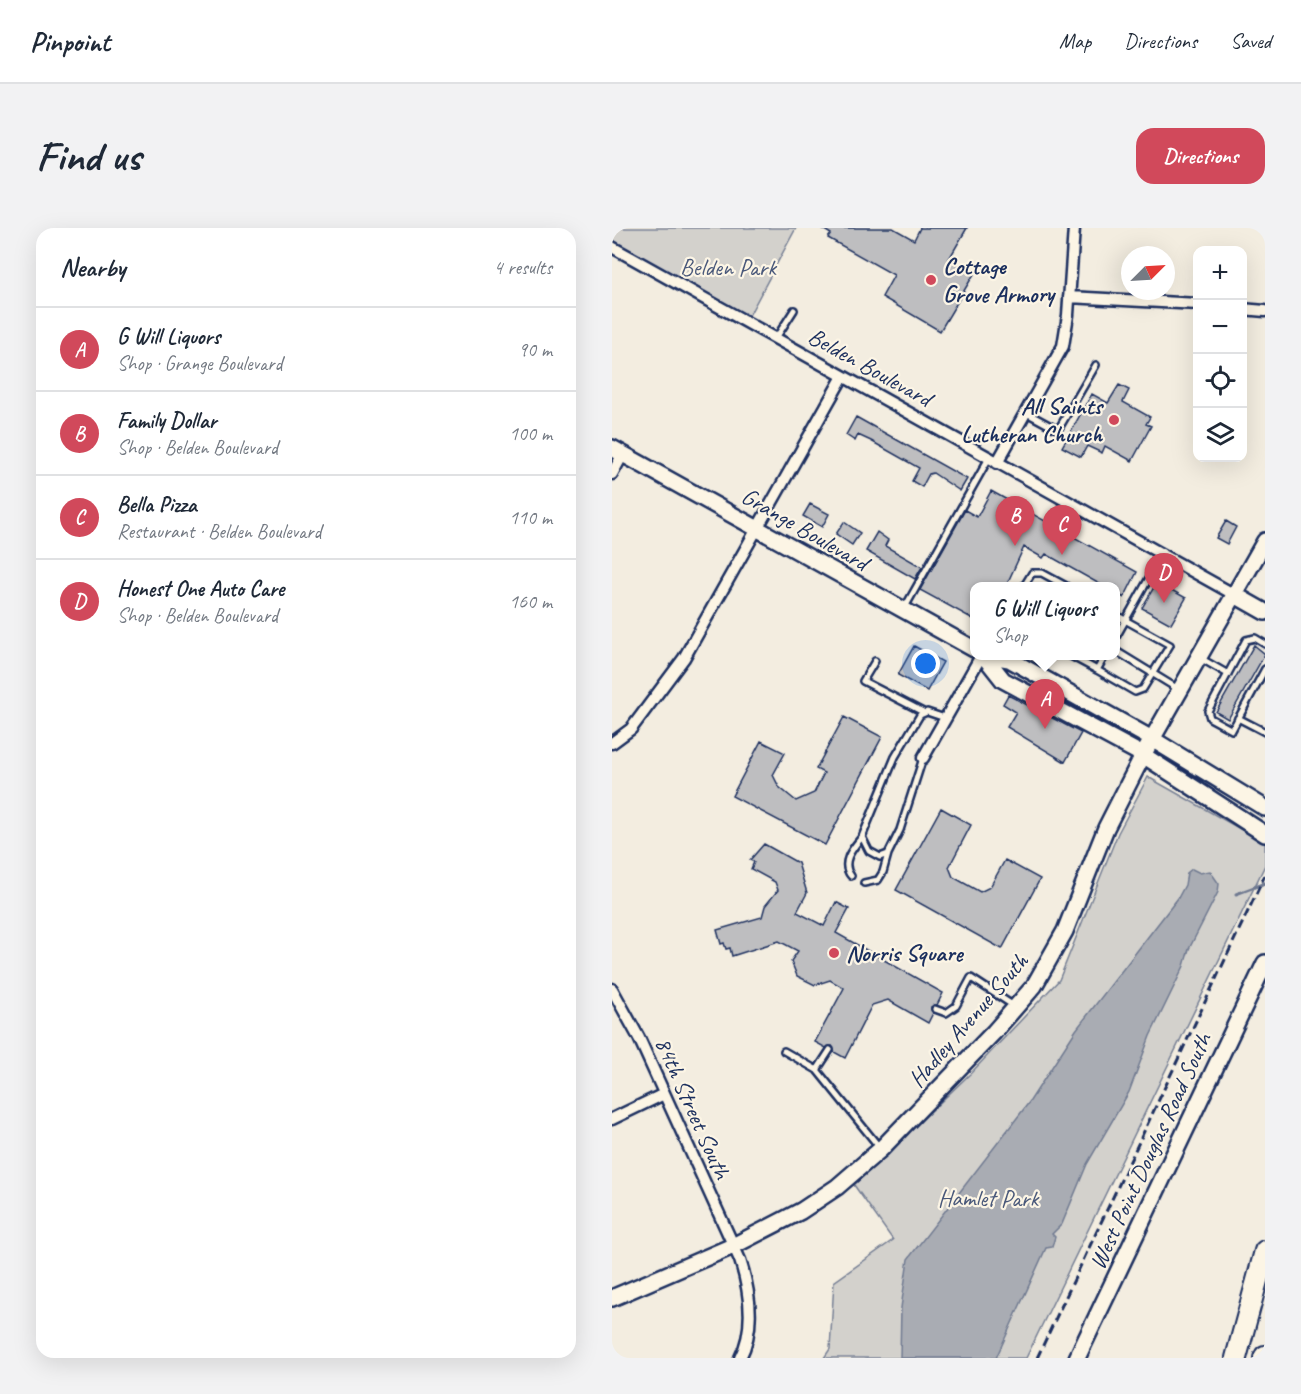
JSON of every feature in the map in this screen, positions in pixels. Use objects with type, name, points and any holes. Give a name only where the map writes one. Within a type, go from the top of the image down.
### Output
[{"type":"highway","points":[[1236,1358],[1265,1251]]},
{"type":"street","points":[[993,461],[1025,412],[1063,346],[1074,228]]},
{"type":"street","name":"Belden Boulevard","points":[[612,247],[842,378],[1265,612]]},
{"type":"street","points":[[1069,297],[1193,304]]},
{"type":"street","points":[[1247,309],[1265,310]]},
{"type":"street","points":[[612,743],[631,729],[684,658],[842,378]]},
{"type":"street","points":[[612,474],[618,451]]},
{"type":"street","name":"Grange Boulevard","points":[[618,451],[970,646]]},
{"type":"street","name":"Hadley Avenue South","points":[[612,1298],[733,1246],[801,1211],[837,1187],[881,1149],[1016,1007],[1034,986],[1065,931],[1106,828],[1143,755],[1265,541]]},
{"type":"street","points":[[923,758],[981,660]]},
{"type":"street","points":[[986,660],[1003,680],[1143,755],[1259,831]]},
{"type":"street","points":[[1011,660],[1152,739],[1264,808]]},
{"type":"street","name":"West Point Douglas Road South","points":[[1077,1358],[1265,963]]},
{"type":"street","name":"84th Street South","points":[[612,989],[639,1038],[740,1260],[750,1298],[749,1325],[740,1358]]},
{"type":"street","points":[[612,1119],[664,1094]]},
{"type":"lane","points":[[775,340],[794,310]]},
{"type":"lane","points":[[1025,412],[1058,430],[1096,365]]},
{"type":"lane","points":[[903,610],[993,461]]},
{"type":"lane","points":[[1120,630],[1162,555]]},
{"type":"lane","points":[[1026,582],[1032,573],[1042,573],[1059,582]]},
{"type":"lane","points":[[1078,660],[1135,692],[1143,689],[1170,645],[1120,618]]},
{"type":"lane","points":[[1265,644],[1255,638],[1246,640],[1208,711],[1210,718],[1232,730],[1265,669]]},
{"type":"lane","points":[[1120,653],[1180,690]]},
{"type":"lane","points":[[1199,658],[1228,674]]},
{"type":"lane","points":[[1097,670],[1103,660]]},
{"type":"lane","points":[[875,661],[863,681],[923,712],[945,718]]},
{"type":"lane","points":[[851,876],[846,865],[847,858],[862,837],[895,757],[923,712]]},
{"type":"lane","points":[[1238,718],[1265,732]]},
{"type":"lane","points":[[864,883],[878,880],[883,872],[888,854],[900,830],[923,758]]},
{"type":"lane","points":[[862,837],[868,851],[880,857],[888,854]]},
{"type":"lane","points":[[935,1009],[946,1013],[953,1010],[971,978],[1016,1007]]},
{"type":"lane","points":[[817,1070],[830,1050]]},
{"type":"lane","points":[[784,1051],[817,1070],[881,1149]]},
{"type":"green space","name":"Belden Park","points":[[612,228],[796,228],[745,323],[612,247]]},
{"type":"green space","name":"Hamlet Park","points":[[1148,777],[1265,843],[1265,865],[1026,1358],[824,1358],[830,1349],[834,1282],[893,1240],[854,1185],[971,1073],[1059,980],[1118,833]]},
{"type":"shaded area","points":[[1192,869],[1200,873],[1210,871],[1219,884],[1218,892],[1189,949],[1184,966],[1150,1036],[1129,1092],[1087,1164],[1062,1224],[1052,1234],[1055,1237],[1052,1247],[1046,1248],[996,1358],[900,1358],[901,1308],[908,1259],[1030,1101],[1076,1030],[1178,898],[1185,885],[1187,873]]},
{"type":"building","name":"Cottage Grove Armory","points":[[821,228],[893,228],[914,240],[920,228],[967,228],[949,259],[974,274],[940,331],[882,297],[894,275],[828,238],[831,234]]},
{"type":"building","name":"All Saints Lutheran Church","points":[[1119,385],[1129,390],[1123,402],[1150,417],[1146,424],[1151,426],[1132,461],[1105,446],[1102,453],[1087,446],[1081,457],[1062,447],[1092,394],[1108,403]]},
{"type":"building","points":[[856,417],[967,479],[960,491],[933,473],[929,474],[922,487],[912,481],[919,468],[858,435],[855,441],[846,435]]},
{"type":"building","points":[[991,491],[1137,572],[1124,598],[1120,596],[1120,582],[1096,582],[1046,554],[1043,558],[1024,547],[1008,582],[970,582],[970,617],[920,590],[965,510],[977,517]]},
{"type":"building","points":[[810,504],[829,514],[822,527],[803,516]]},
{"type":"building","points":[[1226,521],[1236,527],[1227,544],[1216,538]]},
{"type":"building","points":[[844,522],[860,533],[852,545],[836,534]]},
{"type":"building","points":[[877,532],[888,540],[885,546],[922,567],[915,579],[866,551]]},
{"type":"building","points":[[1157,582],[1186,598],[1171,624],[1142,608]]},
{"type":"building","points":[[1254,645],[1265,654],[1228,719],[1216,712]]},
{"type":"building","points":[[914,646],[943,662],[927,691],[898,675]]},
{"type":"building","points":[[1008,695],[1081,733],[1065,762],[1007,727],[1016,712],[1003,704]]},
{"type":"building","points":[[844,717],[882,737],[825,845],[732,796],[761,741],[785,753],[773,775],[779,787],[796,801],[814,793],[824,773],[816,769]]},
{"type":"building","name":"Norris Square","points":[[941,808],[971,825],[949,867],[953,877],[980,892],[990,887],[1005,860],[1040,879],[1002,949],[896,890]]},
{"type":"building","name":"Norris Square","points":[[764,844],[798,863],[807,893],[797,912],[824,926],[836,902],[849,909],[836,933],[943,993],[937,1005],[931,1007],[933,1013],[928,1023],[888,1000],[872,1005],[845,1058],[834,1052],[832,1046],[826,1048],[815,1042],[844,988],[830,980],[815,985],[797,976],[791,961],[798,951],[779,941],[732,956],[730,948],[726,949],[724,943],[721,944],[717,930],[762,917],[765,906],[778,890],[775,882],[751,869],[754,862],[750,860]]},
{"type":"waterway","points":[[1236,894],[1265,883]]},
{"type":"railway","points":[[1037,1358],[1265,875]]},
{"type":"place","name":"Cottage Grove Armory","points":[[931,280]]},
{"type":"place","name":"All Saints Lutheran Church","points":[[1114,420]]},
{"type":"place","name":"Family Dollar","points":[[1015,546]]},
{"type":"place","name":"Bella Pizza","points":[[1062,555]]},
{"type":"place","name":"Honest One Auto Care","points":[[1164,603]]},
{"type":"place","name":"G Will Liquors","points":[[1045,729]]},
{"type":"place","name":"Norris Square","points":[[834,953]]}]
